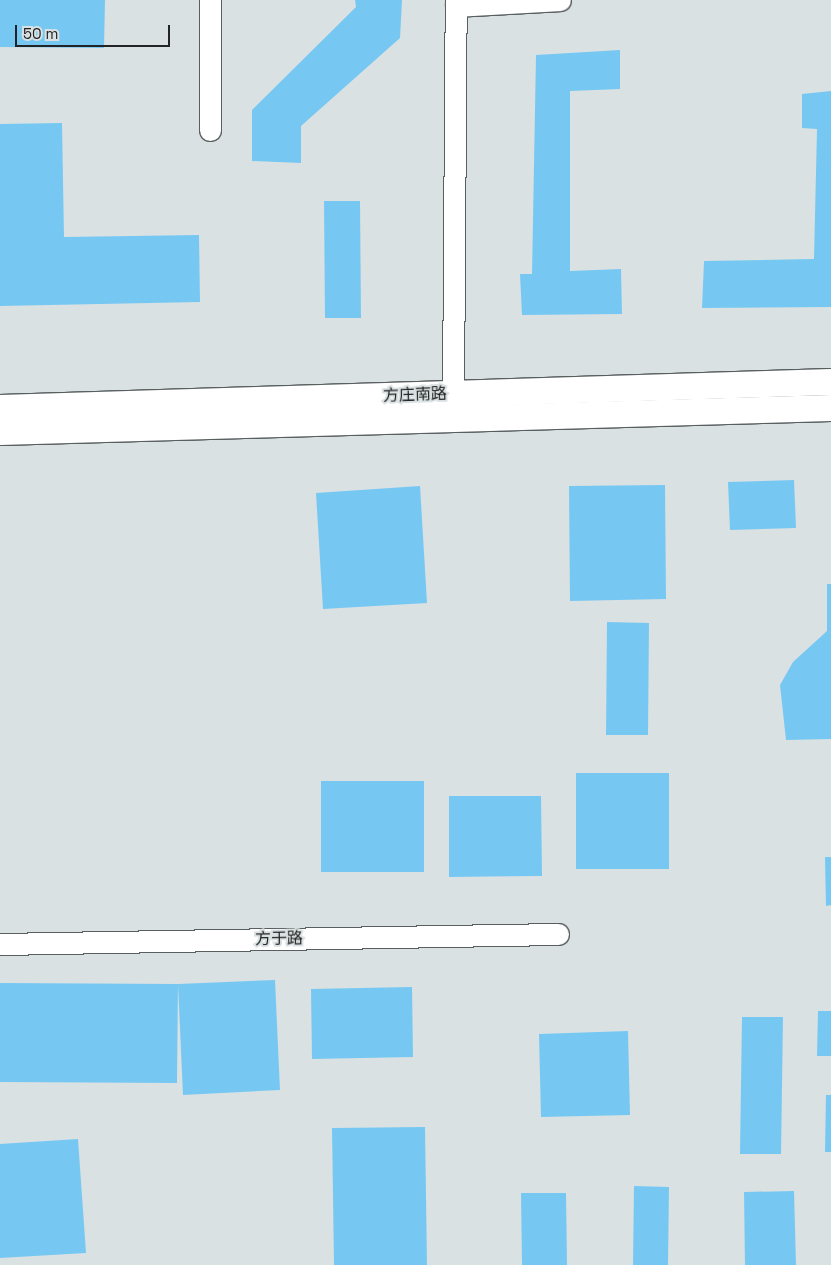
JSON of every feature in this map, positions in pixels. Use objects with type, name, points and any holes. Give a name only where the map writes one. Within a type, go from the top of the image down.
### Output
[{"type":"main road","name":"方庄南路","points":[[0,408],[831,382]]},
{"type":"main road","name":"方庄南路","points":[[0,432],[831,408]]},
{"type":"street","points":[[210,0],[210,130]]},
{"type":"street","points":[[453,394],[456,3],[560,0]]},
{"type":"street","name":"方于路","points":[[0,944],[558,934]]},
{"type":"building","points":[[0,0],[105,0],[104,48],[0,47]]},
{"type":"building","points":[[355,0],[402,0],[400,38],[301,126],[301,163],[252,161],[252,110],[356,7]]},
{"type":"building","points":[[620,50],[620,89],[570,91],[570,271],[621,269],[622,314],[522,315],[520,274],[532,274],[536,55]]},
{"type":"building","points":[[831,91],[831,307],[702,308],[704,261],[814,259],[817,129],[802,128],[802,94]]},
{"type":"building","points":[[62,123],[64,237],[199,235],[200,302],[0,306],[0,124]]},
{"type":"building","points":[[324,201],[360,201],[361,318],[325,318]]},
{"type":"building","points":[[794,480],[796,528],[730,530],[728,482]]},
{"type":"building","points":[[665,485],[666,599],[570,601],[569,486]]},
{"type":"building","points":[[420,486],[427,603],[323,609],[316,493]]},
{"type":"building","points":[[827,584],[831,584],[831,739],[786,740],[780,685],[793,662],[827,631]]},
{"type":"building","points":[[607,622],[649,623],[648,735],[606,735]]},
{"type":"building","points":[[576,773],[669,773],[669,869],[576,869]]},
{"type":"building","points":[[321,781],[424,781],[424,872],[321,872]]},
{"type":"building","points":[[449,796],[541,796],[542,876],[449,877]]},
{"type":"building","points":[[825,857],[831,857],[831,905],[826,906]]},
{"type":"building","points":[[275,980],[280,1090],[183,1095],[178,984]]},
{"type":"building","points":[[0,983],[178,984],[177,1083],[0,1082]]},
{"type":"building","points":[[412,987],[413,1057],[312,1059],[311,989]]},
{"type":"building","points":[[818,1011],[831,1011],[831,1056],[817,1056]]},
{"type":"building","points":[[742,1017],[783,1017],[781,1154],[740,1154]]},
{"type":"building","points":[[628,1031],[630,1115],[541,1117],[539,1034]]},
{"type":"building","points":[[826,1095],[831,1095],[831,1152],[825,1152]]},
{"type":"building","points":[[425,1127],[427,1265],[334,1265],[332,1128]]},
{"type":"building","points":[[78,1139],[86,1253],[0,1258],[0,1144]]},
{"type":"building","points":[[634,1186],[669,1187],[668,1265],[633,1265]]},
{"type":"building","points":[[794,1191],[796,1265],[745,1265],[744,1192]]},
{"type":"building","points":[[521,1193],[566,1193],[567,1265],[522,1265]]}]
